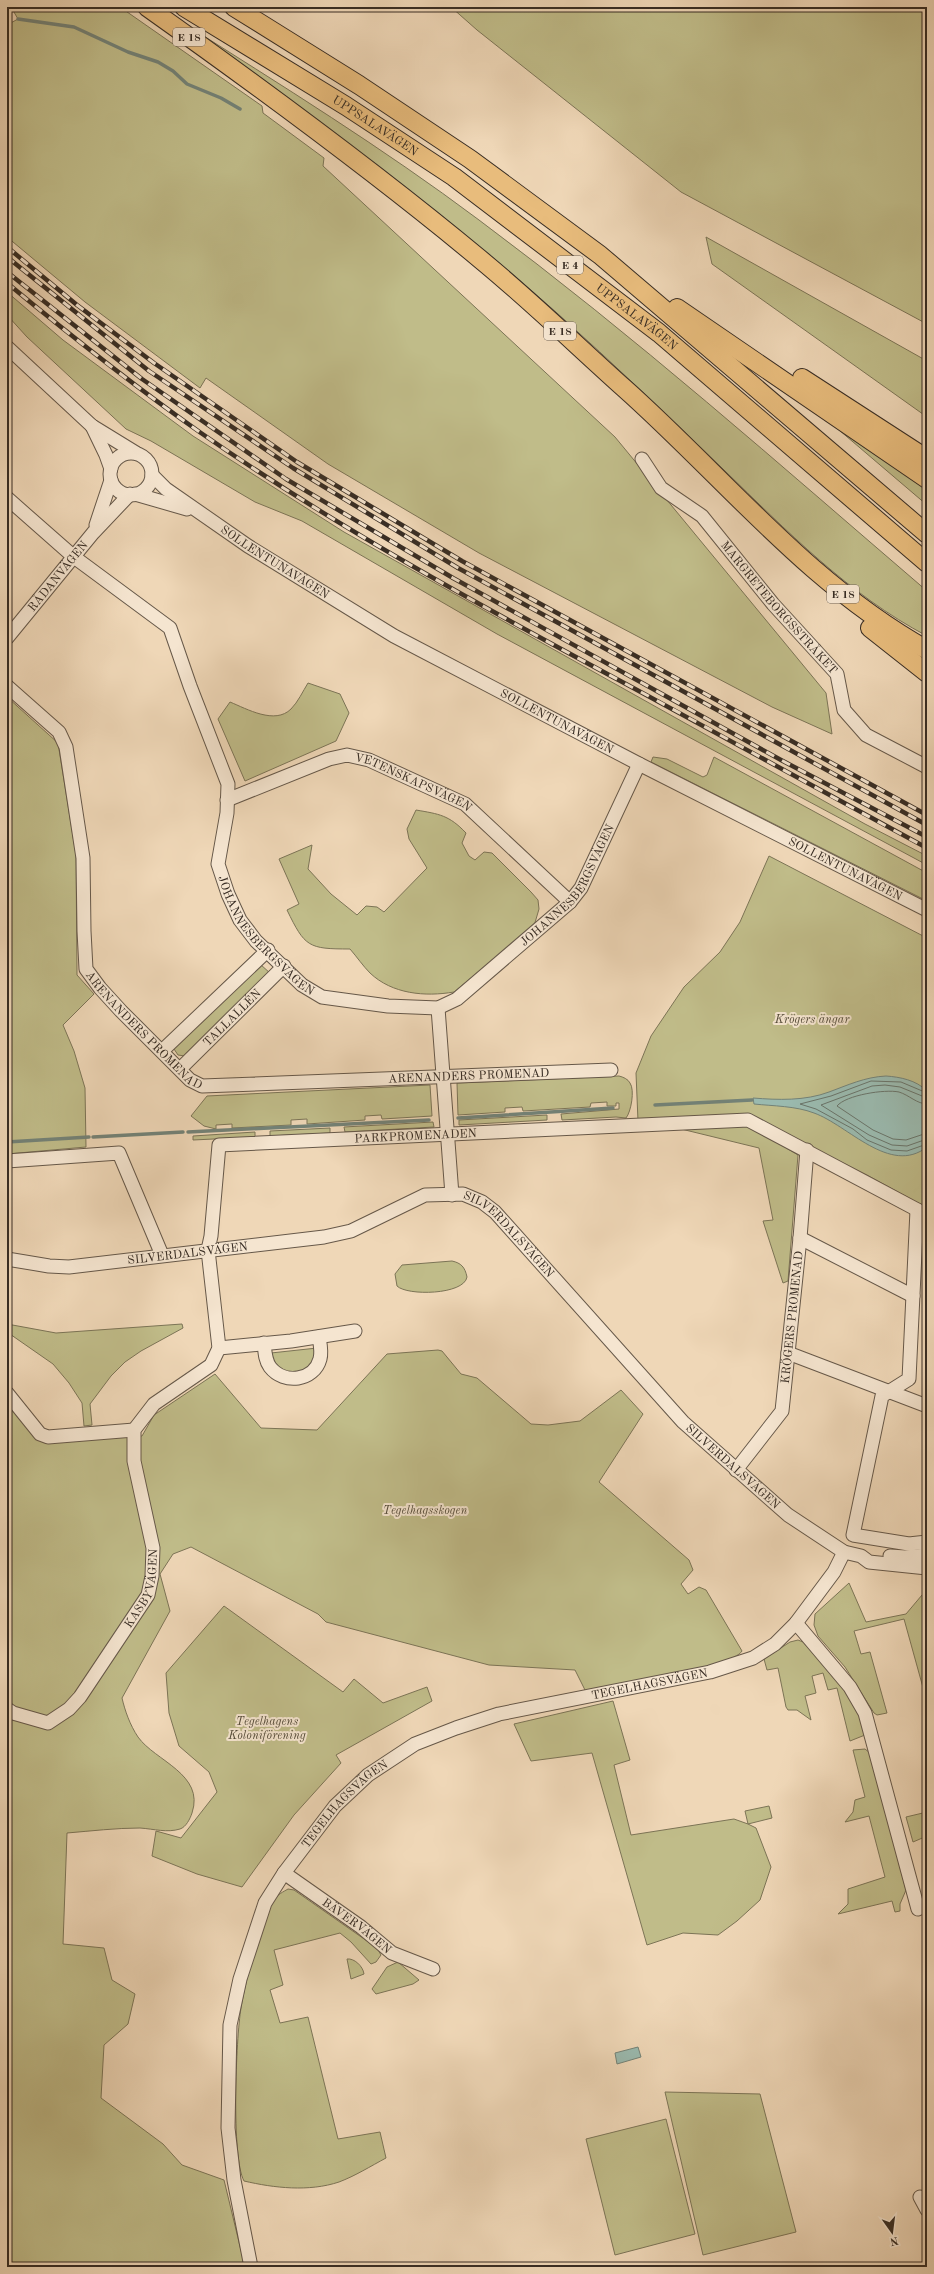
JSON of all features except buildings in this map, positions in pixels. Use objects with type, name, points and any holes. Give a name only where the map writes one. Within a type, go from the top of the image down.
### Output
[{"type":"highway","name":"E 18","points":[[147,7],[238,72],[371,172],[483,261],[632,394],[767,527],[858,607],[895,632],[927,650]]},
{"type":"highway","name":"UPPSALAVÄGEN","points":[[184,7],[346,106],[454,177],[659,333],[927,563]]},
{"type":"highway","name":"UPPSALAVÄGEN","points":[[234,7],[359,85],[470,159],[600,255],[927,534]]},
{"type":"highway","points":[[600,255],[790,370],[927,459]]},
{"type":"highway","points":[[600,255],[927,479]]},
{"type":"highway","points":[[767,527],[832,597],[927,673]]},
{"type":"street","points":[[7,347],[92,426],[136,454]]},
{"type":"street","points":[[92,426],[111,474],[121,492],[132,494],[146,488],[152,475],[150,464],[143,456],[136,454],[126,454],[119,457],[111,474]]},
{"type":"street","name":"MARGRETEBORGSSTRÅKET","points":[[642,459],[661,488],[702,516],[773,604],[837,674],[844,710],[866,735],[927,767]]},
{"type":"street","name":"RÅDANVÄGEN","points":[[93,533],[111,474]]},
{"type":"street","name":"SOLLENTUNAVÄGEN","points":[[152,475],[166,489],[248,546],[394,636],[639,764],[927,910]]},
{"type":"street","name":"RÅDANVÄGEN","points":[[7,638],[93,533],[132,494]]},
{"type":"street","name":"SOLLENTUNAVÄGEN","points":[[132,494],[199,512]]},
{"type":"street","name":"JOHANNESBERGSVÄGEN","points":[[7,498],[74,557],[170,628],[190,686],[228,784],[218,864],[228,894],[240,920],[256,941],[268,950],[302,984],[322,997],[388,1006],[438,1008],[456,999],[570,902],[581,888],[639,764]]},
{"type":"street","name":"ARENANDERS PROMENAD","points":[[7,686],[59,732],[66,747],[83,858],[86,969],[100,988],[190,1080],[202,1086],[611,1070]]},
{"type":"street","name":"VETENSKAPSVÄGEN","points":[[227,800],[329,759],[347,755],[369,760],[465,804],[570,902]]},
{"type":"street","name":"TALLALLÉN","points":[[162,1051],[268,950]]},
{"type":"street","name":"TALLALLÉN","points":[[180,1069],[284,966]]},
{"type":"street","points":[[438,1008],[452,1195]]},
{"type":"street","name":"PARKPROMENADEN","points":[[208,1250],[211,1236],[219,1144],[748,1120],[922,1212]]},
{"type":"street","name":"KRÖGERS PROMENAD","points":[[736,1470],[782,1411],[800,1238],[807,1150]]},
{"type":"street","points":[[7,1162],[119,1153],[162,1255]]},
{"type":"street","name":"SILVERDALSVÄGEN","points":[[7,1259],[50,1266],[69,1267],[339,1235],[425,1195],[463,1194],[482,1202],[495,1212],[683,1422],[788,1515],[844,1552],[861,1556],[874,1554],[905,1557],[927,1555]]},
{"type":"street","points":[[922,1212],[913,1296],[909,1379],[888,1390],[882,1396],[853,1535],[909,1544],[927,1542]]},
{"type":"street","points":[[800,1238],[913,1296]]},
{"type":"street","points":[[7,1394],[40,1434],[48,1437],[134,1430],[154,1404],[211,1365],[219,1348],[208,1250]]},
{"type":"street","points":[[219,1348],[319,1337],[355,1331]]},
{"type":"street","points":[[264,1343],[267,1361],[274,1370],[289,1378],[300,1378],[313,1370],[320,1359],[319,1337]]},
{"type":"street","points":[[788,1353],[927,1406]]},
{"type":"street","name":"KASBYVÄGEN","points":[[7,1709],[14,1713],[48,1723],[69,1709],[80,1697],[148,1595],[152,1576],[153,1548],[134,1460],[134,1430]]},
{"type":"street","name":"TEGELHAGSVÄGEN","points":[[251,2267],[234,2180],[228,2128],[230,2025],[240,1979],[265,1903],[284,1873],[334,1806],[368,1775],[415,1744],[499,1714],[710,1672],[753,1658],[775,1644],[796,1623],[834,1572],[844,1552]]},
{"type":"street","name":"SILVERDALSVÄGEN","points":[[861,1556],[869,1562],[927,1568]]},
{"type":"street","points":[[796,1623],[850,1687],[865,1713],[918,1909]]},
{"type":"street","name":"BÄVERVÄGEN","points":[[284,1873],[361,1927],[392,1953],[433,1969]]},
{"type":"street","points":[[920,2197],[927,2210]]},
{"type":"green space","points":[[11,7],[120,7],[262,106],[263,113],[324,158],[323,166],[615,437],[826,693],[832,734],[772,707],[479,553],[328,464],[206,378],[200,388],[85,302],[7,237],[7,25],[18,19]]},
{"type":"green space","points":[[451,7],[927,7],[927,324],[681,192],[477,30]]},
{"type":"green space","points":[[180,21],[331,118],[443,193],[537,264],[651,355],[927,591],[927,636],[898,620],[871,601],[820,560],[578,332],[466,236],[372,162]]},
{"type":"green space","points":[[706,237],[927,361],[927,417],[712,264]]},
{"type":"green space","points":[[7,292],[63,340],[193,436],[344,532],[865,824],[927,856],[927,865],[497,634],[302,521],[255,502],[151,441],[126,429],[27,337],[7,315]]},
{"type":"green space","points":[[840,428],[927,489],[927,505],[839,430]]},
{"type":"green space","points":[[308,683],[340,694],[349,713],[336,741],[245,781],[218,719],[230,702],[253,712],[269,716],[284,714],[294,706]]},
{"type":"green space","points":[[7,697],[58,743],[76,855],[77,975],[94,994],[63,1025],[74,1051],[85,1088],[86,1147],[7,1154]]},
{"type":"green space","points":[[653,757],[667,759],[703,777],[707,775],[714,757],[927,873],[927,901],[651,762]]},
{"type":"green space","points":[[416,810],[437,814],[454,822],[466,833],[462,843],[469,856],[475,860],[484,852],[492,853],[538,900],[539,909],[534,926],[454,992],[420,994],[399,990],[388,986],[370,973],[350,949],[325,948],[316,946],[304,939],[287,910],[299,904],[279,859],[312,845],[308,869],[331,894],[357,915],[366,906],[377,907],[384,912],[427,868],[409,839],[407,829]]},
{"type":"green space","name":"Krögers ängar","points":[[769,856],[927,938],[927,1208],[867,1175],[748,1116],[638,1121],[636,1073],[651,1036],[684,987],[720,952],[740,922]]},
{"type":"green space","points":[[260,964],[271,974],[185,1056],[178,1055],[174,1049],[175,1045]]},
{"type":"green space","points":[[619,1076],[625,1078],[629,1082],[632,1091],[631,1106],[626,1118],[616,1117],[562,1120],[561,1114],[619,1109],[619,1103],[616,1103],[616,1106],[607,1106],[607,1102],[591,1103],[590,1107],[523,1111],[522,1107],[505,1108],[505,1112],[458,1115],[457,1083]]},
{"type":"green space","points":[[430,1085],[432,1116],[382,1119],[381,1115],[365,1116],[365,1120],[307,1124],[307,1119],[291,1120],[291,1125],[232,1128],[232,1124],[216,1125],[216,1129],[204,1126],[191,1116],[207,1096]]},
{"type":"green space","points":[[547,1115],[547,1120],[459,1125],[459,1120]]},
{"type":"green space","points":[[433,1122],[434,1127],[345,1132],[344,1127]]},
{"type":"green space","points":[[748,1125],[798,1155],[788,1281],[783,1283],[763,1221],[773,1220],[759,1148],[677,1128]]},
{"type":"green space","points":[[330,1128],[330,1133],[270,1136],[270,1131]]},
{"type":"green space","points":[[255,1132],[255,1137],[193,1140],[193,1136]]},
{"type":"green space","points":[[452,1261],[462,1266],[467,1277],[464,1283],[456,1287],[435,1292],[423,1292],[403,1289],[397,1286],[395,1274],[402,1265]]},
{"type":"green space","points":[[7,1324],[56,1333],[182,1324],[183,1328],[141,1351],[125,1362],[111,1376],[90,1404],[92,1425],[84,1426],[82,1403],[69,1383],[53,1364],[7,1332]]},
{"type":"green space","points":[[317,1348],[317,1354],[308,1369],[290,1374],[275,1365],[271,1353]]},
{"type":"green space","name":"Tegelhagsskogen","points":[[438,1350],[442,1351],[461,1374],[477,1378],[531,1424],[548,1425],[580,1421],[621,1390],[643,1414],[599,1482],[689,1560],[693,1570],[681,1584],[688,1594],[699,1587],[706,1590],[742,1651],[717,1664],[695,1670],[586,1692],[575,1670],[489,1665],[326,1622],[318,1614],[191,1547],[173,1554],[160,1574],[170,1611],[122,1698],[128,1718],[138,1737],[155,1754],[176,1769],[185,1778],[191,1788],[194,1800],[192,1813],[186,1825],[175,1830],[165,1831],[131,1828],[67,1833],[63,1944],[104,1948],[112,1980],[135,1994],[128,2024],[104,2045],[101,2098],[163,2144],[182,2165],[224,2180],[245,2267],[7,2267],[7,1407],[13,1409],[44,1442],[142,1436],[154,1415],[215,1374],[261,1428],[317,1430],[387,1354]]},
{"type":"green space","points":[[849,1583],[866,1622],[906,1614],[922,1595],[927,1594],[927,1702],[904,1619],[854,1631],[861,1654],[870,1652],[887,1713],[877,1715],[874,1713],[845,1667],[818,1636],[814,1625],[815,1614]]},
{"type":"green space","name":"Tegelhagens Koloniförening","points":[[224,1606],[343,1692],[354,1679],[383,1703],[427,1687],[432,1701],[336,1755],[341,1763],[294,1815],[242,1887],[197,1874],[152,1856],[156,1831],[181,1838],[217,1792],[209,1772],[179,1746],[169,1713],[166,1673]]},
{"type":"green space","points":[[798,1640],[803,1642],[842,1686],[858,1710],[863,1723],[865,1735],[850,1741],[837,1688],[828,1690],[823,1673],[812,1676],[816,1693],[805,1696],[811,1720],[797,1710],[788,1710],[786,1707],[778,1668],[767,1670],[764,1659],[790,1642]]},
{"type":"green space","points":[[613,1701],[630,1760],[614,1765],[631,1835],[734,1819],[756,1828],[771,1867],[760,1900],[737,1921],[718,1935],[683,1933],[647,1945],[592,1753],[531,1761],[514,1724]]},
{"type":"green space","points":[[865,1749],[870,1753],[906,1890],[900,1904],[900,1911],[895,1912],[892,1901],[838,1914],[848,1904],[848,1889],[885,1877],[869,1816],[845,1822],[853,1812],[855,1800],[865,1797],[853,1750]]},
{"type":"green space","points":[[769,1806],[772,1818],[748,1824],[745,1811]]},
{"type":"green space","points":[[927,1812],[927,1836],[913,1842],[906,1817]]},
{"type":"green space","points":[[288,1889],[294,1890],[377,1948],[381,1955],[376,1962],[371,1964],[351,1942],[340,1933],[274,1950],[283,1985],[270,1990],[280,2023],[308,2017],[338,2139],[380,2132],[386,2158],[339,2182],[304,2188],[267,2186],[244,2181],[240,2168],[237,2148],[236,2070],[241,2008],[254,1952],[264,1922],[274,1900]]},
{"type":"green space","points":[[347,1959],[358,1963],[364,1974],[351,1979]]},
{"type":"green space","points":[[398,1962],[419,1980],[413,1984],[376,1994],[372,1989],[387,1967]]},
{"type":"green space","points":[[665,2092],[760,2094],[796,2232],[703,2255]]},
{"type":"green space","points":[[666,2119],[695,2234],[615,2255],[586,2139]]},
{"type":"water","points":[[886,1076],[908,1080],[918,1084],[927,1091],[927,1147],[913,1154],[899,1156],[884,1152],[814,1113],[800,1109],[754,1104],[753,1098],[782,1099],[811,1097],[864,1080]]},
{"type":"water","points":[[638,2047],[641,2057],[617,2064],[615,2053]]},
{"type":"waterway","points":[[18,19],[74,27],[128,52],[158,62],[173,71],[187,84],[221,98],[240,109]]},
{"type":"waterway","points":[[655,1105],[752,1100]]},
{"type":"waterway","points":[[458,1118],[613,1108]]},
{"type":"waterway","points":[[188,1132],[429,1120]]},
{"type":"waterway","points":[[93,1137],[183,1132]]},
{"type":"waterway","points":[[7,1142],[89,1137]]},
{"type":"railway","points":[[7,247],[77,305],[154,363],[297,462],[462,561],[927,815]]},
{"type":"railway","points":[[7,257],[149,371],[293,468],[458,568],[927,825]]},
{"type":"railway","points":[[7,272],[142,379],[286,479],[453,578],[781,760],[927,837]]},
{"type":"railway","points":[[7,283],[54,322],[151,397],[252,468],[304,501],[463,595],[927,848]]}]
